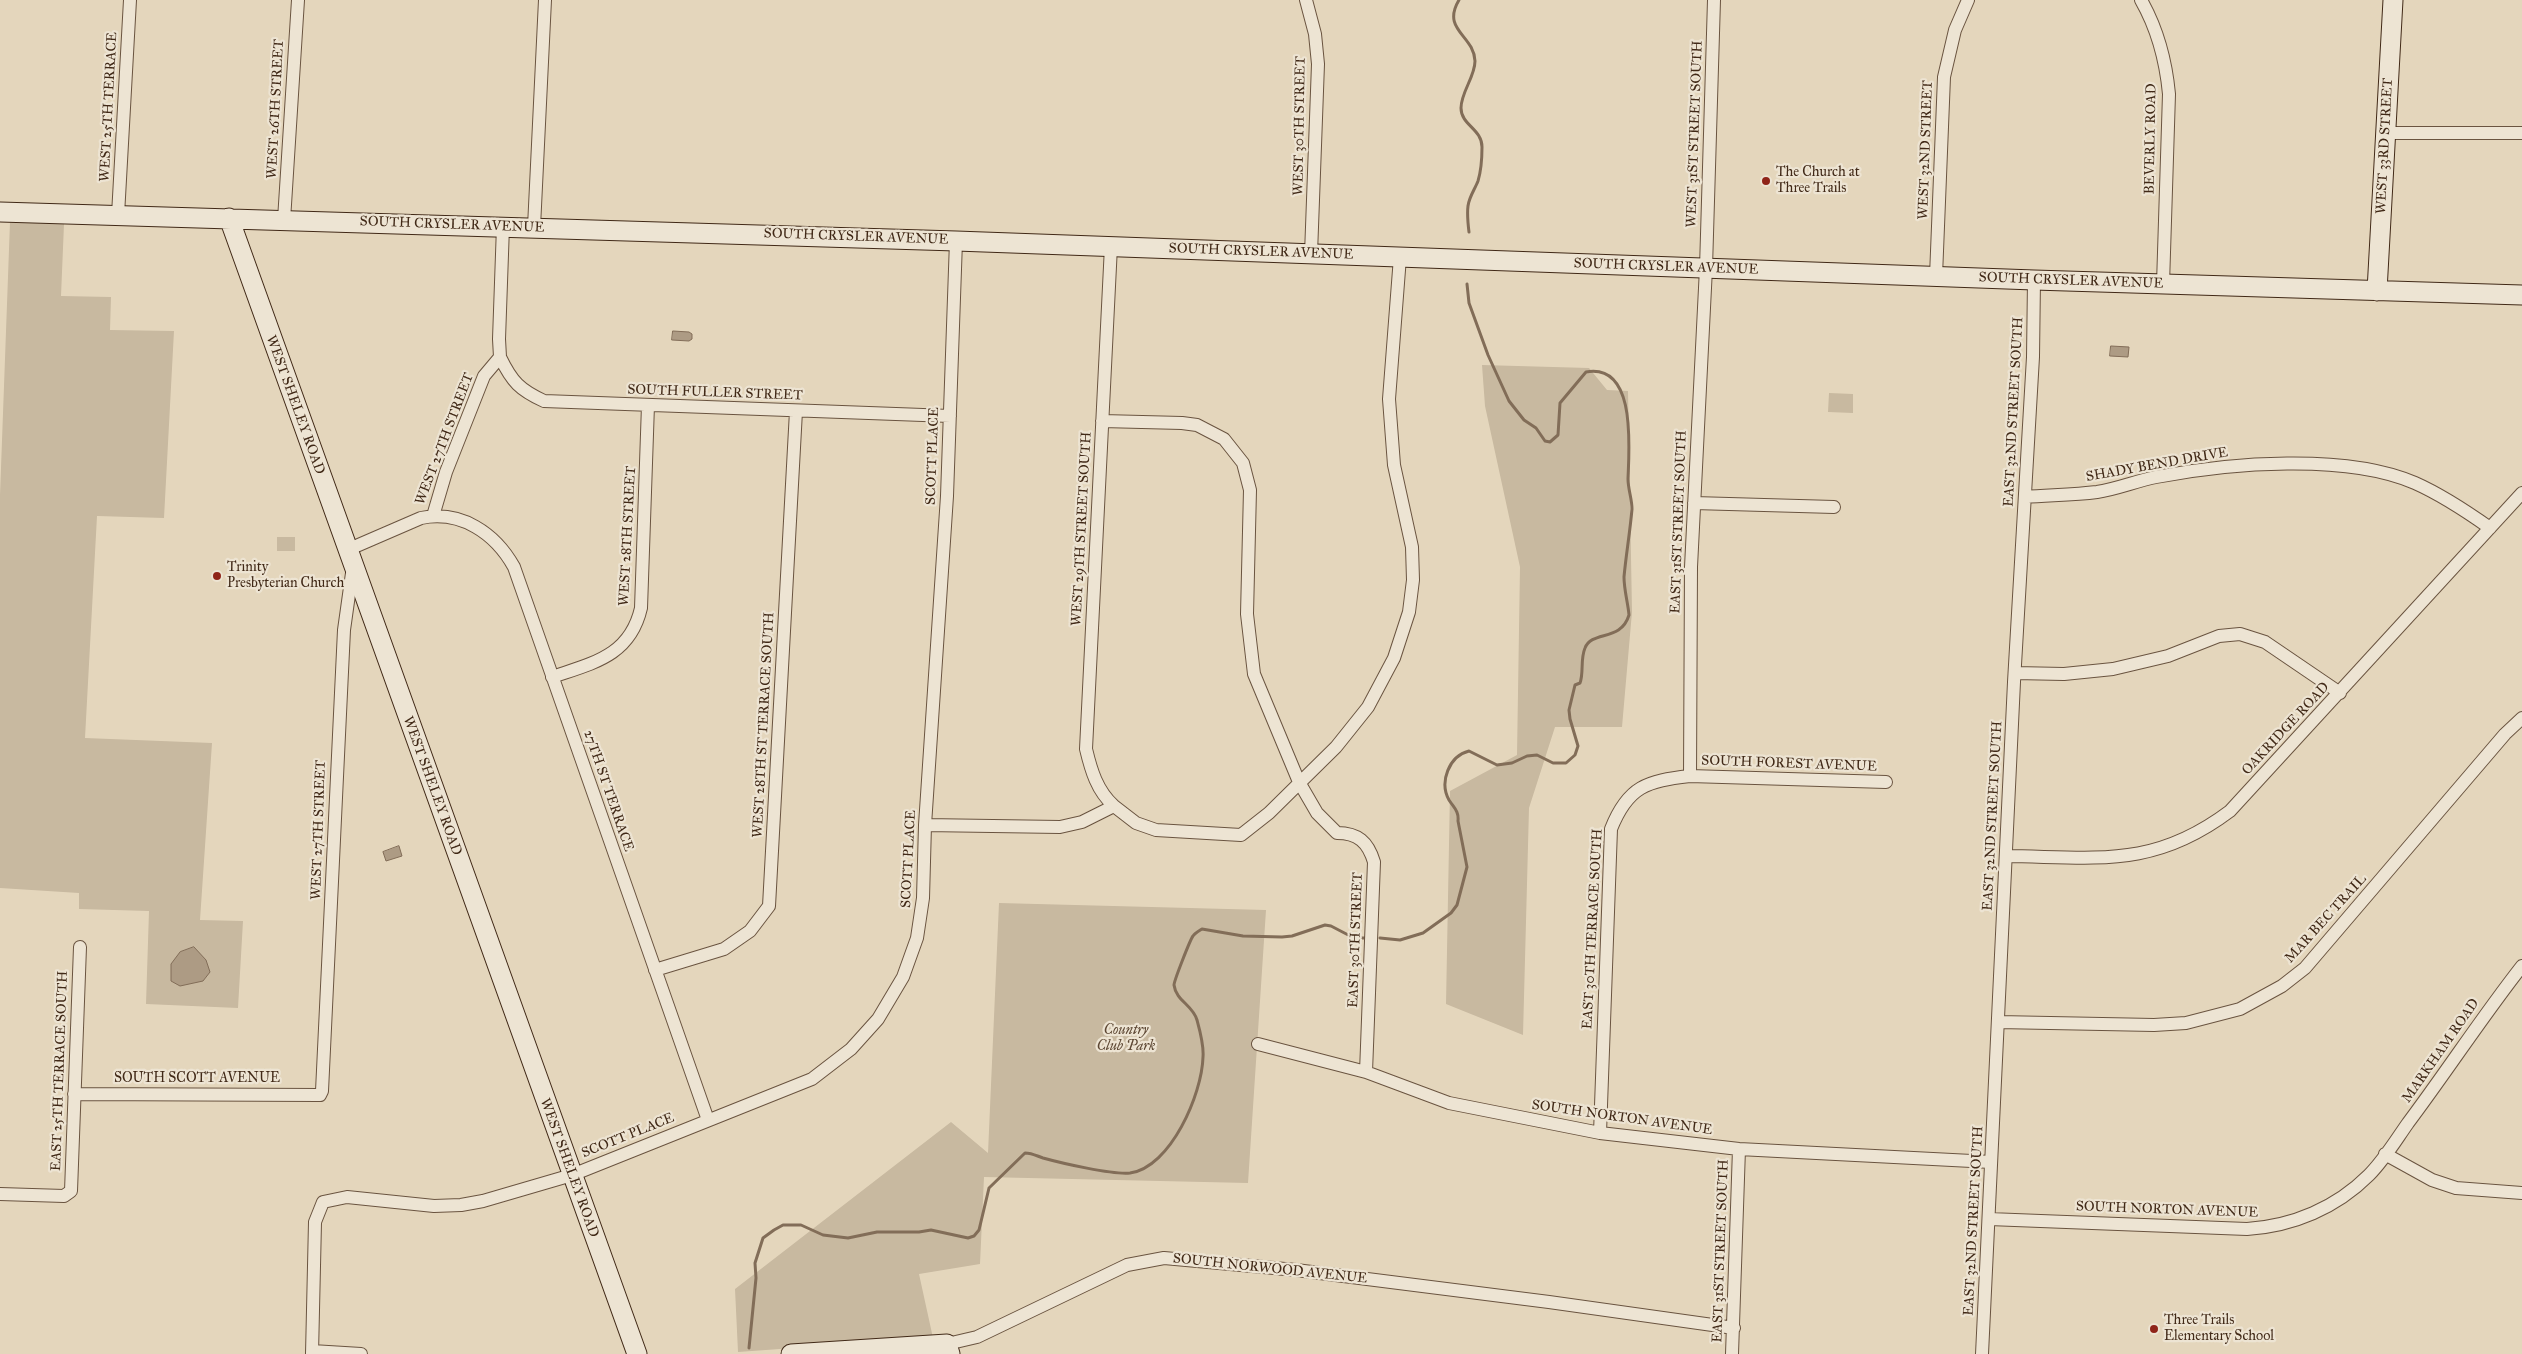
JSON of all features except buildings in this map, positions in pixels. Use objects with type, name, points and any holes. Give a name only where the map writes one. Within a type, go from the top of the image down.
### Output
[{"type":"main road","name":"WEST 33RD STREET","points":[[2378,291],[2393,0]]},
{"type":"main road","name":"SOUTH CRYSLER AVENUE","points":[[0,212],[956,240],[2034,280],[2522,295]]},
{"type":"main road","name":"WEST SHELEY ROAD","points":[[229,218],[637,1354]]},
{"type":"main road","name":"SOUTH NORWOOD AVENUE","points":[[791,1354],[949,1349]]},
{"type":"street","name":"WEST 25TH TERRACE","points":[[118,215],[130,0]]},
{"type":"street","name":"WEST 26TH STREET","points":[[284,220],[298,0]]},
{"type":"street","points":[[534,227],[546,0]]},
{"type":"street","name":"WEST 30TH STREET","points":[[1306,0],[1316,34],[1318,64],[1311,254]]},
{"type":"street","name":"WEST 31ST STREET SOUTH","points":[[1706,268],[1714,0]]},
{"type":"street","name":"WEST 32ND STREET","points":[[1936,276],[1944,77],[1955,30],[1968,0]]},
{"type":"street","name":"BEVERLY ROAD","points":[[2141,0],[2160,44],[2167,74],[2169,94],[2163,284]]},
{"type":"street","points":[[2386,133],[2522,133]]},
{"type":"street","points":[[500,358],[503,226]]},
{"type":"street","name":"SCOTT PLACE","points":[[312,1352],[316,1222],[323,1202],[347,1197],[434,1206],[461,1206],[572,1175],[812,1079],[851,1049],[878,1019],[903,977],[916,938],[923,898],[925,825],[947,496],[956,240]]},
{"type":"street","name":"WEST 29TH STREET SOUTH","points":[[1111,246],[1086,749],[1090,768],[1101,791],[1114,806]]},
{"type":"street","points":[[925,825],[1060,827],[1082,822],[1114,806],[1136,823],[1156,830],[1240,835],[1269,813],[1336,747],[1368,707],[1394,658],[1410,612],[1413,580],[1412,547],[1394,465],[1390,399],[1400,257]]},
{"type":"street","name":"EAST 31ST STREET SOUTH","points":[[1690,776],[1691,567],[1706,268]]},
{"type":"street","name":"EAST 32ND STREET SOUTH","points":[[1982,1354],[2015,673],[2033,357],[2034,280]]},
{"type":"street","name":"WEST 27TH STREET","points":[[320,1095],[322,1091],[325,1053],[344,630],[350,558],[421,518],[433,516],[446,472],[484,376],[500,358]]},
{"type":"street","name":"SOUTH FULLER STREET","points":[[500,358],[509,377],[525,392],[544,401],[950,416]]},
{"type":"street","name":"WEST 28TH STREET","points":[[552,677],[613,654],[630,637],[638,620],[648,405]]},
{"type":"street","name":"WEST 28TH ST TERRACE SOUTH","points":[[655,970],[724,949],[750,931],[769,906],[796,411]]},
{"type":"street","points":[[1102,421],[1197,425],[1224,439],[1243,463],[1250,490],[1247,614],[1251,660],[1254,674],[1299,782]]},
{"type":"street","name":"SHADY BEND DRIVE","points":[[2025,497],[2097,492],[2156,477],[2230,466],[2332,464],[2374,470],[2414,482],[2452,501],[2490,528]]},
{"type":"street","name":"OAKRIDGE ROAD","points":[[2006,856],[2122,858],[2155,851],[2186,840],[2230,811],[2522,493]]},
{"type":"street","points":[[1694,502],[1834,507]]},
{"type":"street","name":"27TH ST TERRACE","points":[[433,516],[477,527],[494,538],[514,567],[708,1120]]},
{"type":"street","points":[[2015,673],[2064,674],[2113,669],[2168,656],[2219,636],[2240,634],[2265,642],[2340,693]]},
{"type":"street","name":"MAR BEC TRAIL","points":[[1998,1022],[2154,1026],[2186,1023],[2240,1009],[2282,986],[2305,968],[2522,718]]},
{"type":"street","name":"SOUTH FOREST AVENUE","points":[[1690,776],[1886,782]]},
{"type":"street","name":"EAST 30TH TERRACE SOUTH","points":[[1600,1133],[1611,828],[1620,807],[1638,788],[1659,780],[1690,776]]},
{"type":"street","name":"EAST 30TH STREET","points":[[1299,782],[1317,813],[1337,833],[1348,833],[1361,838],[1370,848],[1374,862],[1366,1072]]},
{"type":"street","name":"EAST 25TH TERRACE SOUTH","points":[[0,1194],[64,1196],[68,1195],[71,1191],[80,947]]},
{"type":"street","name":"MARKHAM ROAD","points":[[2385,1154],[2448,1069],[2494,1001],[2522,966]]},
{"type":"street","name":"SOUTH NORTON AVENUE","points":[[1258,1044],[1366,1072],[1449,1103],[1600,1133],[1739,1149],[1992,1162]]},
{"type":"street","name":"SOUTH SCOTT AVENUE","points":[[74,1094],[320,1095]]},
{"type":"street","name":"EAST 31ST STREET SOUTH","points":[[1732,1354],[1739,1149]]},
{"type":"street","points":[[2385,1154],[2432,1180],[2456,1188],[2522,1193]]},
{"type":"street","name":"SOUTH NORTON AVENUE","points":[[1989,1219],[2247,1228],[2272,1227],[2296,1221],[2333,1203],[2370,1174],[2385,1154]]},
{"type":"street","name":"SOUTH NORWOOD AVENUE","points":[[949,1349],[1127,1266],[1164,1258],[1315,1272],[1734,1328]]},
{"type":"street","points":[[312,1352],[361,1354]]},
{"type":"green space","points":[[10,222],[64,224],[61,296],[111,297],[110,330],[174,331],[164,518],[97,516],[85,738],[212,743],[200,920],[243,921],[238,1008],[146,1004],[149,911],[79,909],[79,893],[0,888],[0,495]]},
{"type":"green space","points":[[1482,365],[1589,368],[1607,390],[1628,391],[1632,612],[1622,727],[1555,727],[1529,808],[1523,1035],[1446,1004],[1450,791],[1517,755],[1520,567],[1485,406]]},
{"type":"green space","points":[[1829,393],[1853,394],[1853,413],[1828,412]]},
{"type":"green space","points":[[277,537],[295,537],[295,551],[277,551]]},
{"type":"green space","name":"Country Club Park","points":[[999,903],[1266,910],[1248,1183],[984,1177],[980,1264],[919,1274],[933,1338],[738,1352],[735,1289],[951,1122],[988,1153]]},
{"type":"shaded area","points":[[673,331],[689,332],[692,334],[692,339],[689,341],[672,340]]},
{"type":"shaded area","points":[[2111,346],[2129,347],[2128,357],[2110,356]]},
{"type":"shaded area","points":[[399,846],[402,856],[386,861],[383,852]]},
{"type":"shaded area","points":[[194,947],[206,960],[210,972],[203,981],[180,986],[171,981],[171,964],[180,952]]},
{"type":"waterway","points":[[1459,0],[1454,10],[1454,19],[1456,26],[1470,45],[1475,61],[1473,73],[1463,96],[1461,108],[1464,119],[1479,136],[1482,147],[1479,177],[1468,206],[1469,232]]},
{"type":"waterway","points":[[1380,938],[1400,940],[1423,933],[1451,913],[1457,905],[1467,867],[1458,815],[1446,793],[1446,778],[1451,764],[1456,758],[1469,751],[1497,765],[1512,763],[1527,756],[1537,755],[1553,763],[1566,763],[1575,755],[1578,746],[1569,710],[1575,685],[1580,683],[1585,648],[1594,639],[1620,629],[1629,615],[1624,577],[1632,509],[1628,479],[1629,429],[1622,394],[1614,381],[1602,373],[1586,372],[1560,403],[1558,435],[1550,442],[1545,441],[1536,428],[1524,420],[1509,401],[1488,355],[1469,303],[1467,284]]},
{"type":"waterway","points":[[749,1348],[756,1278],[755,1263],[763,1238],[783,1225],[801,1225],[823,1235],[848,1238],[877,1232],[919,1232],[931,1230],[968,1238],[974,1236],[979,1230],[989,1188],[1025,1153],[1074,1165],[1122,1173],[1130,1173],[1145,1168],[1159,1158],[1182,1127],[1197,1090],[1201,1072],[1203,1048],[1197,1020],[1192,1010],[1178,995],[1174,985],[1189,945],[1197,932],[1202,929],[1243,936],[1282,937],[1292,936],[1325,925],[1331,926],[1354,938],[1365,938]]},
{"type":"place","name":"The Church at Three Trails","points":[[1766,181]]},
{"type":"place","name":"Trinity Presbyterian Church","points":[[217,576]]},
{"type":"place","name":"Three Trails Elementary School","points":[[2154,1329]]}]
